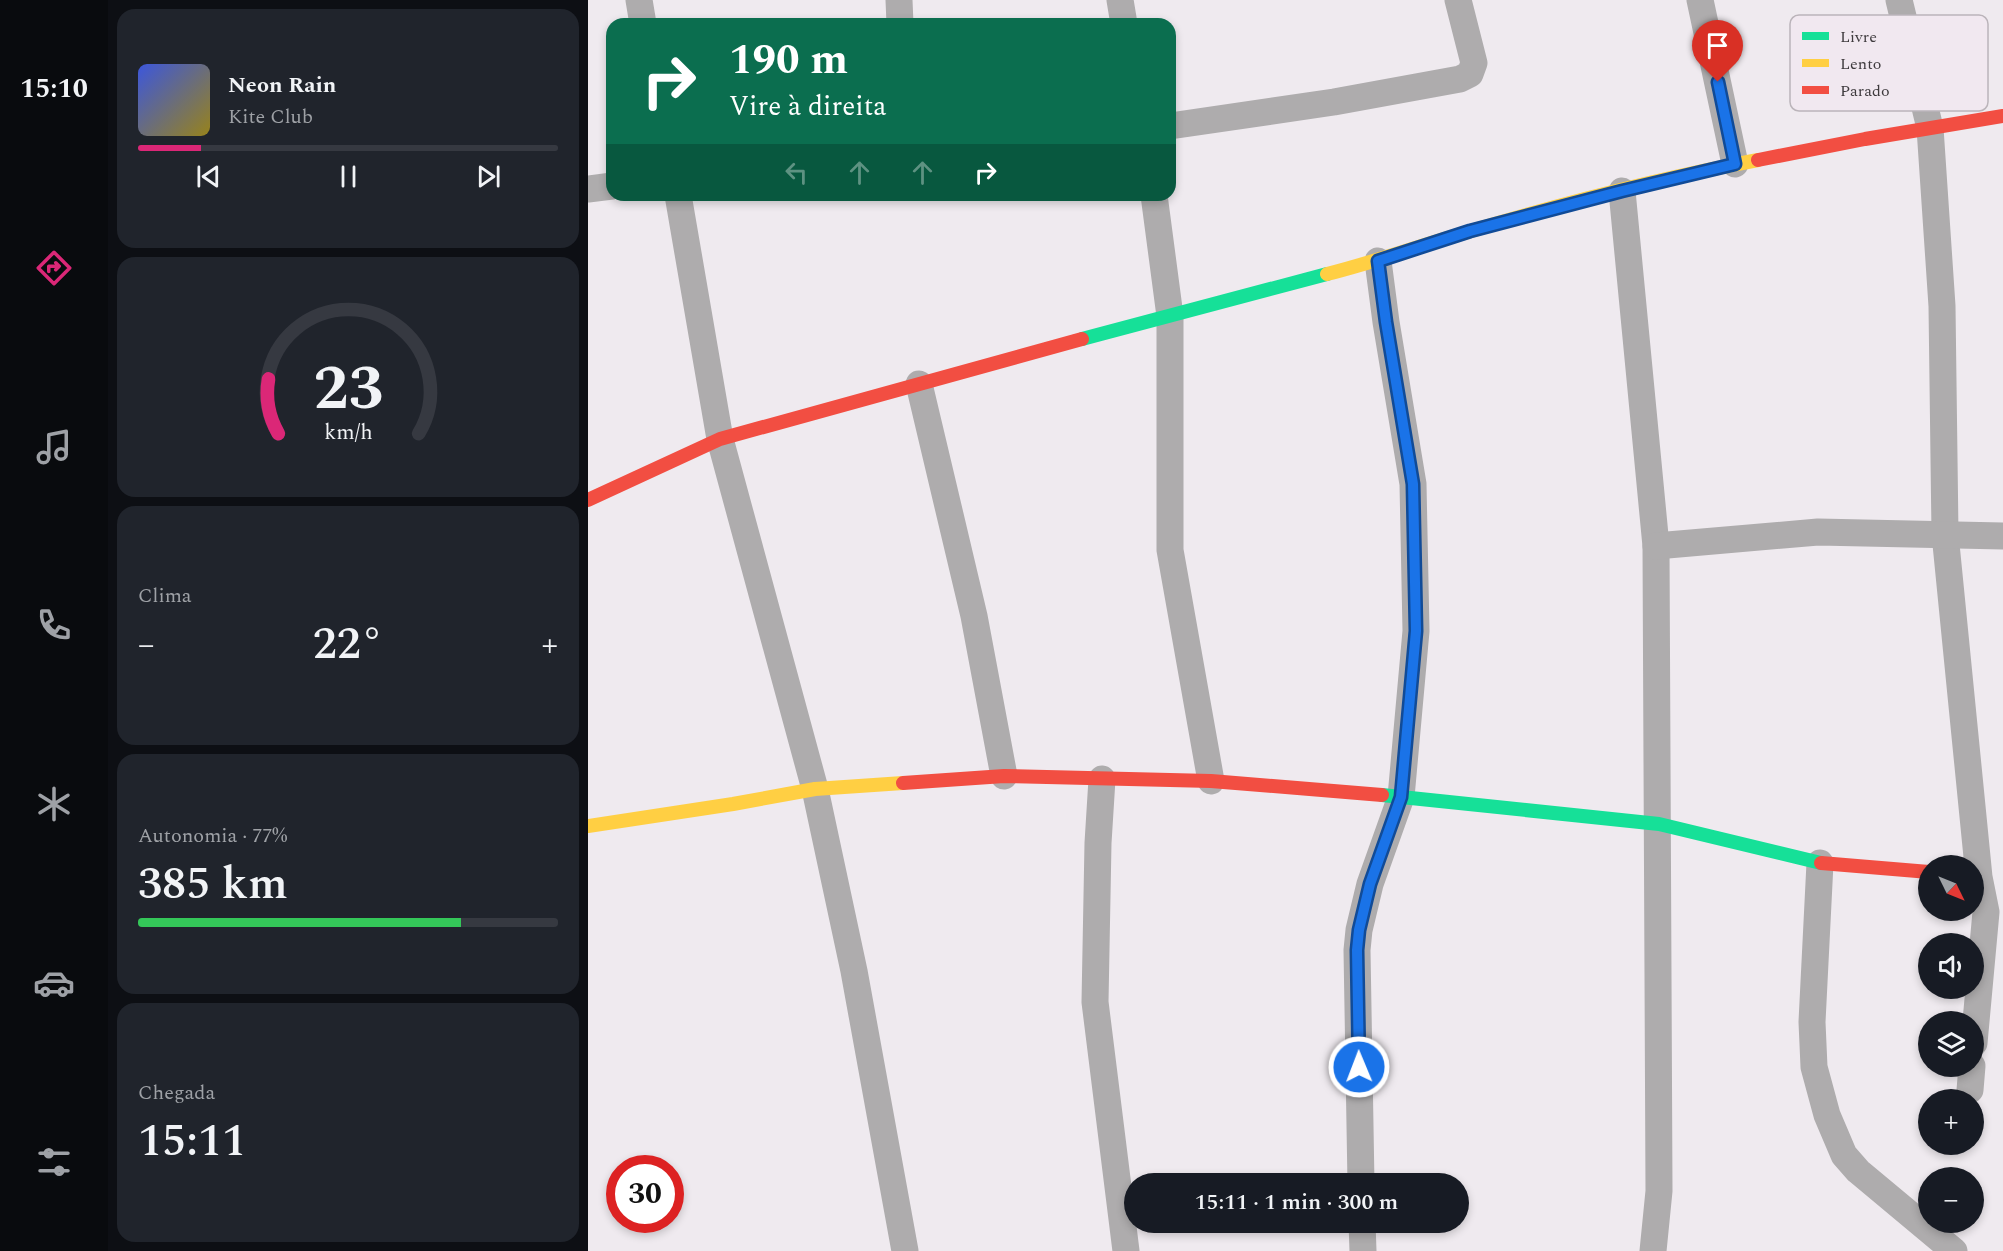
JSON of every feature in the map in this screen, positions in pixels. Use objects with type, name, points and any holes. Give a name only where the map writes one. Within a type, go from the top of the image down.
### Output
[{"type":"street","points":[[639,0],[643,18]]},
{"type":"street","points":[[898,0],[900,18]]},
{"type":"street","points":[[1120,0],[1123,18]]},
{"type":"street","points":[[1176,125],[1334,102],[1460,79],[1470,74],[1474,63],[1458,0]]},
{"type":"street","points":[[1701,0],[1735,164]]},
{"type":"street","points":[[1899,0],[1903,15]]},
{"type":"street","points":[[1926,111],[1930,128],[1942,306],[1946,534],[1985,878],[1986,912],[1977,1011]]},
{"type":"street","points":[[588,500],[720,439],[1378,261],[1470,231],[1735,164],[2003,116]]},
{"type":"street","points":[[588,189],[606,187]]},
{"type":"street","points":[[1622,191],[1656,546],[1659,1191],[1653,1251]]},
{"type":"street","points":[[679,201],[720,439],[815,789],[854,970],[905,1251]]},
{"type":"street","points":[[1155,201],[1170,316],[1170,550],[1211,781]]},
{"type":"street","points":[[1361,1173],[1357,950],[1359,930],[1370,884],[1401,797],[1416,631],[1413,484],[1378,261]]},
{"type":"street","points":[[919,384],[974,616],[1004,776]]},
{"type":"street","points":[[1656,546],[1818,532],[2003,536]]},
{"type":"street","points":[[588,826],[815,789],[1004,776],[1211,781],[1401,797],[1659,824],[1820,863],[1918,871]]},
{"type":"street","points":[[1102,779],[1098,843],[1095,1002],[1126,1251]]},
{"type":"street","points":[[1820,863],[1812,1022],[1814,1067],[1827,1115],[1844,1155],[1858,1171],[1954,1251]]},
{"type":"street","points":[[1362,1233],[1363,1251]]},
{"type":"traffic: fast","points":[[1082,339],[1327,274]]},
{"type":"traffic: fast","points":[[1382,795],[1659,824],[1821,863]]},
{"type":"traffic: slow","points":[[1327,274],[1578,201],[1758,160]]},
{"type":"traffic: slow","points":[[588,826],[815,789],[903,783]]},
{"type":"traffic: jam","points":[[1758,160],[2003,116]]},
{"type":"traffic: jam","points":[[588,500],[720,439],[1082,339]]},
{"type":"traffic: jam","points":[[903,783],[1004,776],[1211,781],[1382,795]]},
{"type":"traffic: jam","points":[[1821,863],[1918,871]]},
{"type":"route","points":[[1359,1067],[1357,950],[1359,930],[1370,884],[1401,797],[1416,631],[1413,484],[1378,261],[1470,231],[1735,164],[1718,82]]}]
